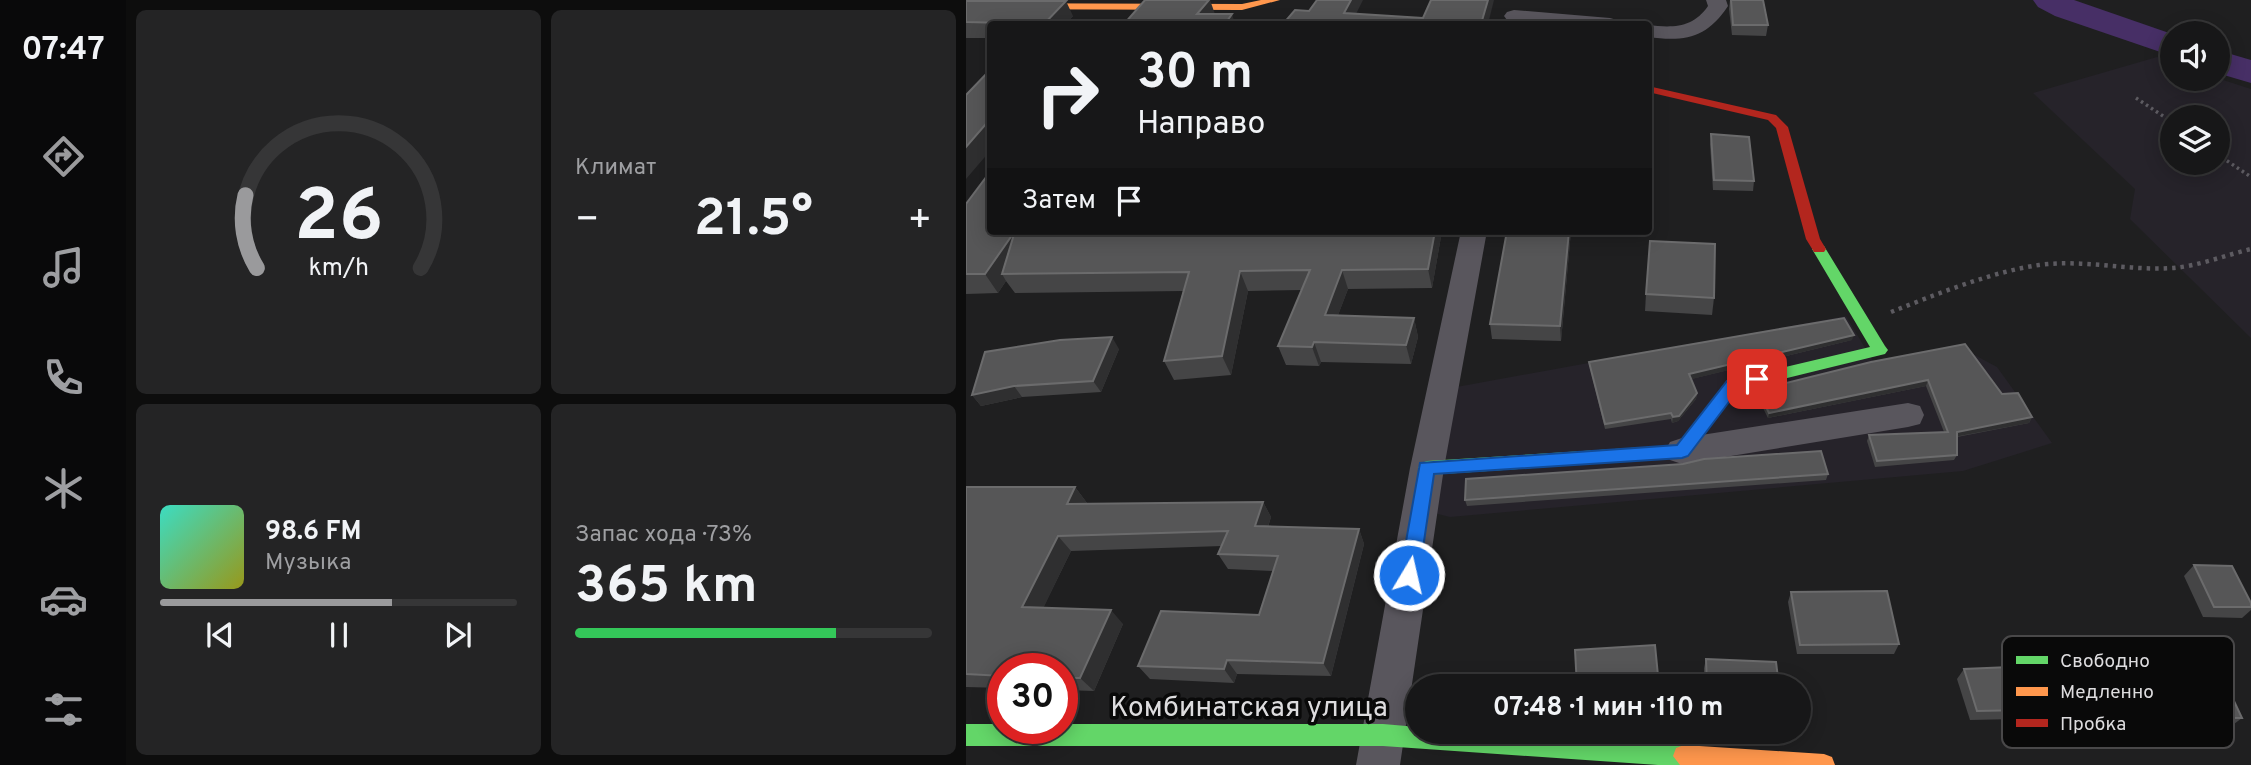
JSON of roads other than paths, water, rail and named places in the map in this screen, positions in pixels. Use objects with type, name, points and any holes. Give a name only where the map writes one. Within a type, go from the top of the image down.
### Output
[{"type":"street","points":[[966,6],[1242,7],[1275,0]]},
{"type":"street","points":[[1652,31],[1677,33],[1699,27],[1709,21],[1718,6],[1716,0]]},
{"type":"street","points":[[1515,14],[1585,21]]},
{"type":"street","points":[[1652,90],[1772,117],[1782,127],[1813,239],[1867,324],[1880,350],[1733,385],[1682,451]]},
{"type":"street","points":[[1381,750],[1427,468],[1473,235]]},
{"type":"street","points":[[1427,468],[1682,451],[1908,415]]},
{"type":"street","name":"Комбинатская улица","points":[[966,735],[1824,765]]},
{"type":"waterway","points":[[2049,0],[2160,42]]},
{"type":"waterway","points":[[2230,65],[2251,72]]}]
